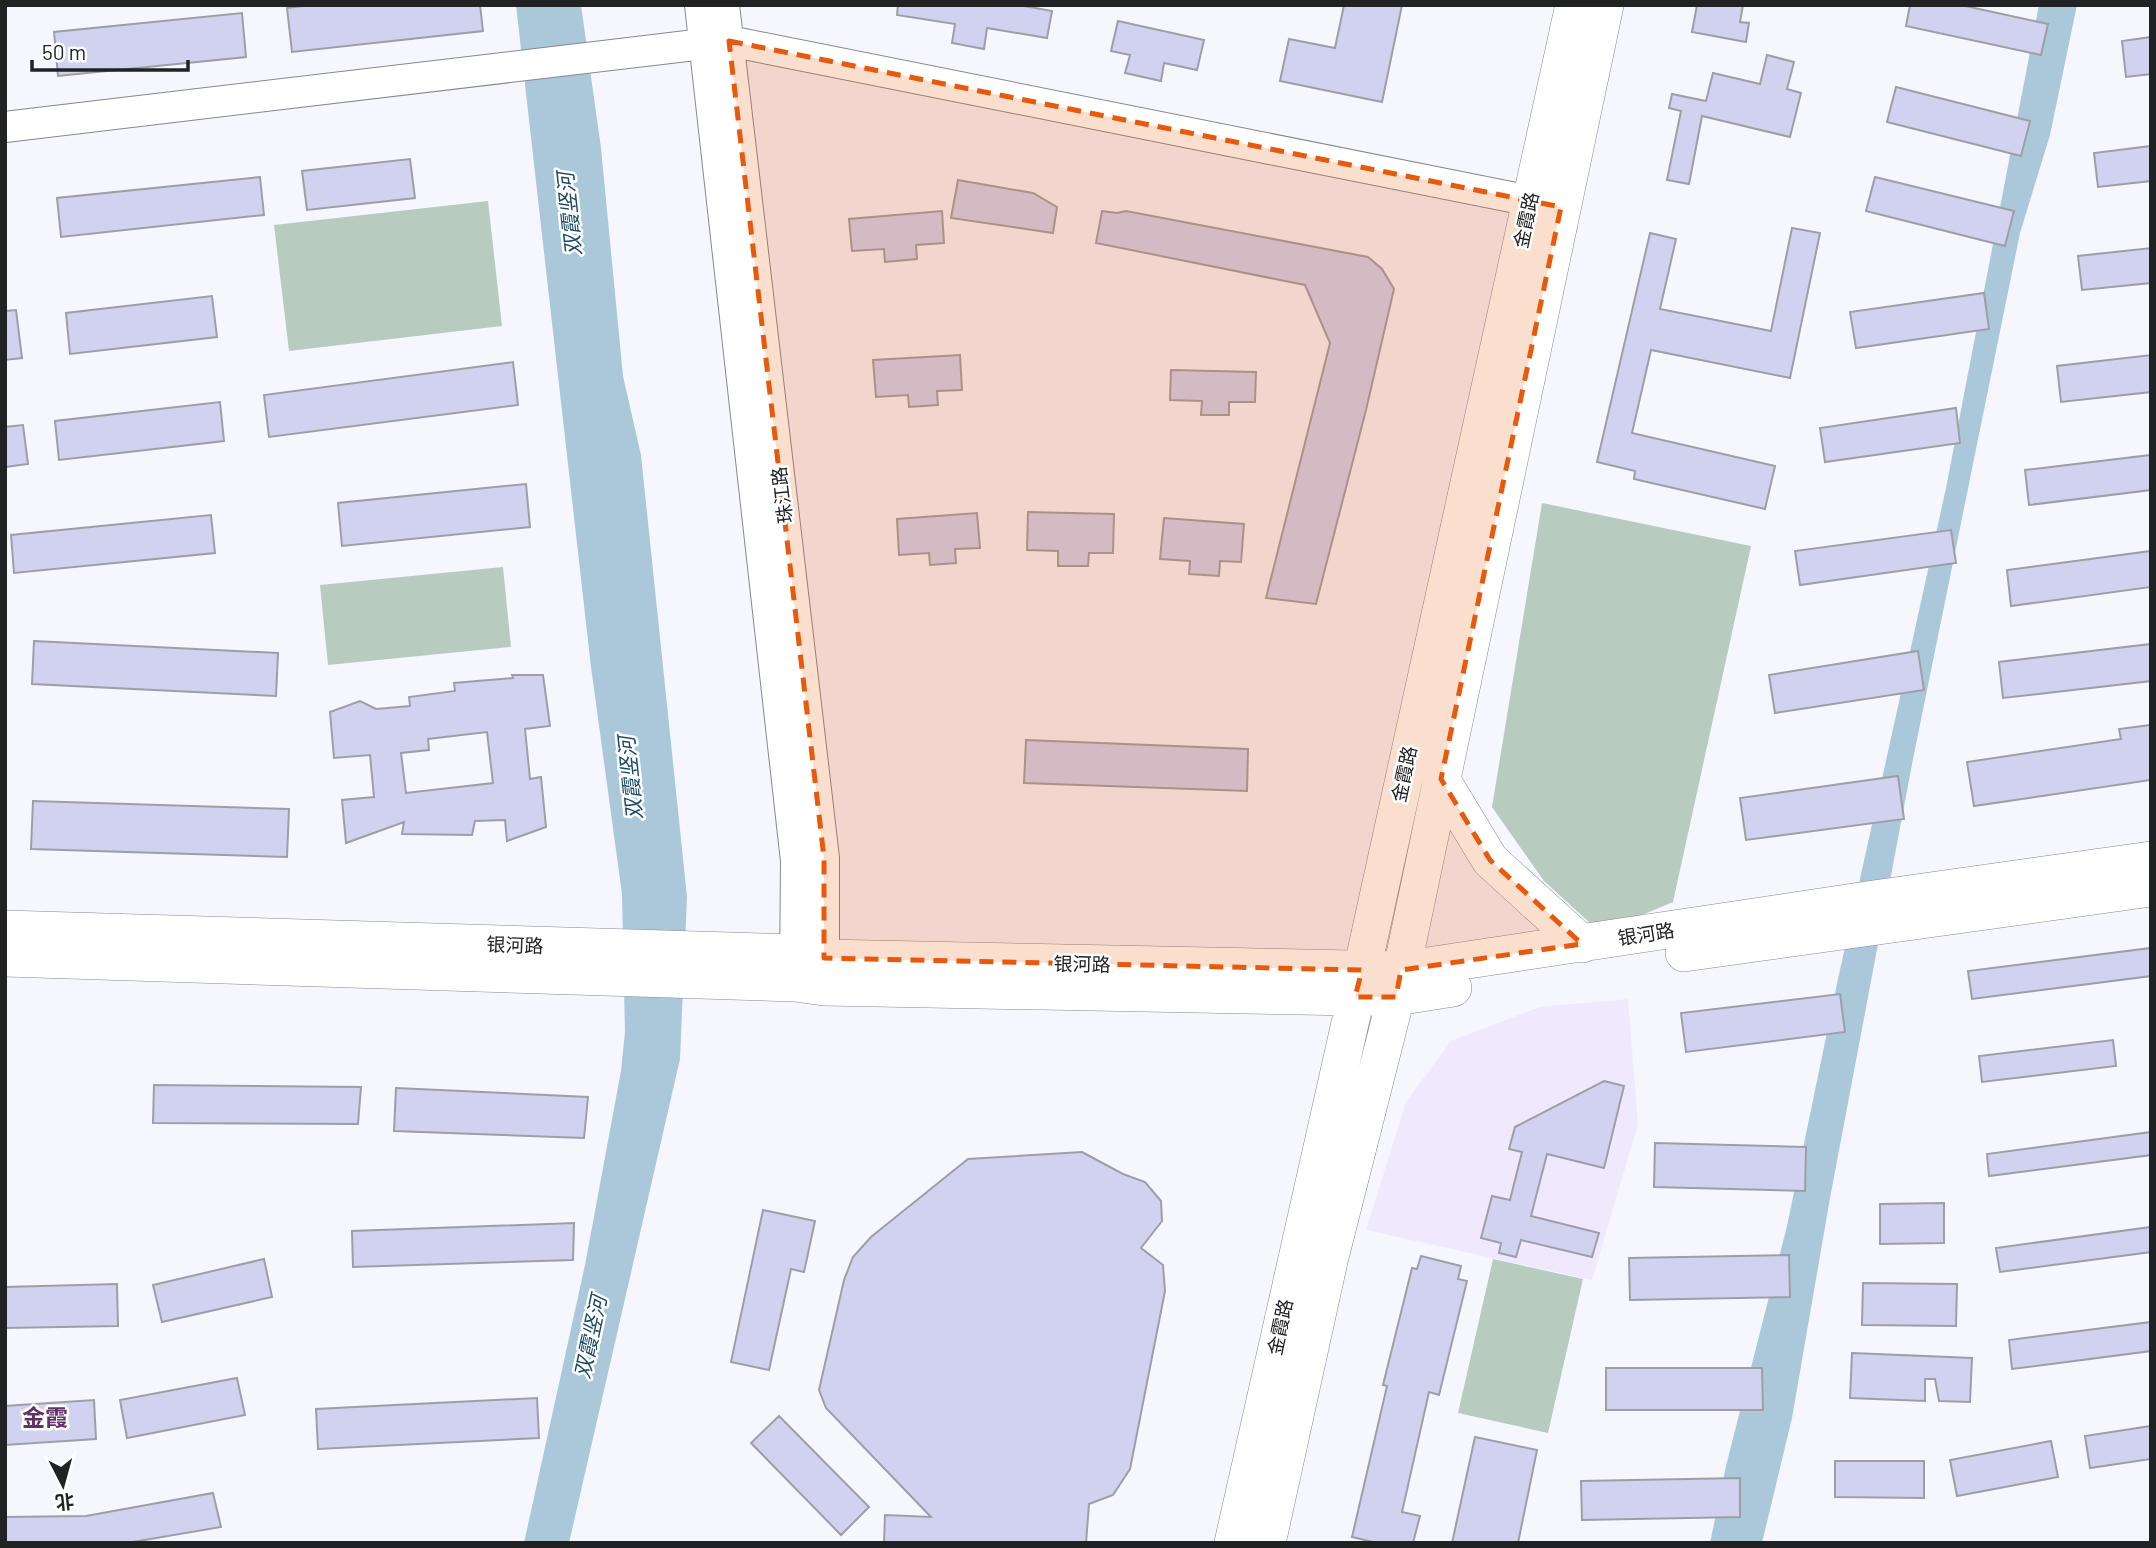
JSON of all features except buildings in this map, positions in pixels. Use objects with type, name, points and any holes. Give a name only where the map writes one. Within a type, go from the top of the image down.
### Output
[{"type":"main road","name":"金霞路","points":[[1267,1543],[1329,1261],[1399,983],[1441,779],[1546,204],[1574,5]]},
{"type":"main road","name":"金霞路","points":[[1233,1543],[1358,984],[1546,204],[1605,5]]},
{"type":"main road","points":[[1441,779],[1490,860],[1582,944]]},
{"type":"main road","name":"银河路","points":[[1399,983],[1582,944],[2151,860]]},
{"type":"main road","name":"银河路","points":[[5,958],[579,962],[1399,983],[1624,961],[2151,888]]},
{"type":"main road","name":"银河路","points":[[5,929],[579,962]]},
{"type":"street","name":"珠江路","points":[[700,5],[717,43],[824,858],[810,970]]},
{"type":"street","name":"珠江路","points":[[717,43],[724,5]]},
{"type":"street","points":[[5,127],[717,43],[1546,204]]},
{"type":"highlighted area","points":[[729,41],[1561,207],[1441,779],[1490,860],[1582,944],[1401,970],[1396,997],[1355,997],[1362,970],[824,958],[824,858]]},
{"type":"shaded area","points":[[1628,999],[1638,1124],[1592,1280],[1366,1230],[1406,1102],[1451,1041],[1540,1007]]},
{"type":"green space","points":[[488,201],[502,326],[289,351],[274,225]]},
{"type":"green space","points":[[1542,503],[1751,546],[1673,902],[1623,923],[1590,923],[1544,881],[1492,807]]},
{"type":"green space","points":[[503,567],[511,647],[328,665],[320,585]]},
{"type":"green space","points":[[1493,1259],[1583,1279],[1548,1433],[1458,1413]]},
{"type":"water","name":"双霞竖河","points":[[516,5],[581,5],[601,148],[623,376],[641,455],[687,897],[680,1059],[569,1543],[524,1543],[585,1265],[621,1071],[625,1032],[622,894],[591,667]]},
{"type":"water","points":[[2039,5],[2077,5],[2050,135],[2020,233],[1913,759],[1830,1198],[1792,1418],[1762,1543],[1710,1543],[1726,1466],[1787,1226],[1838,979],[1946,488]]},
{"type":"district","name":"金霞","points":[[45,1418]]}]
